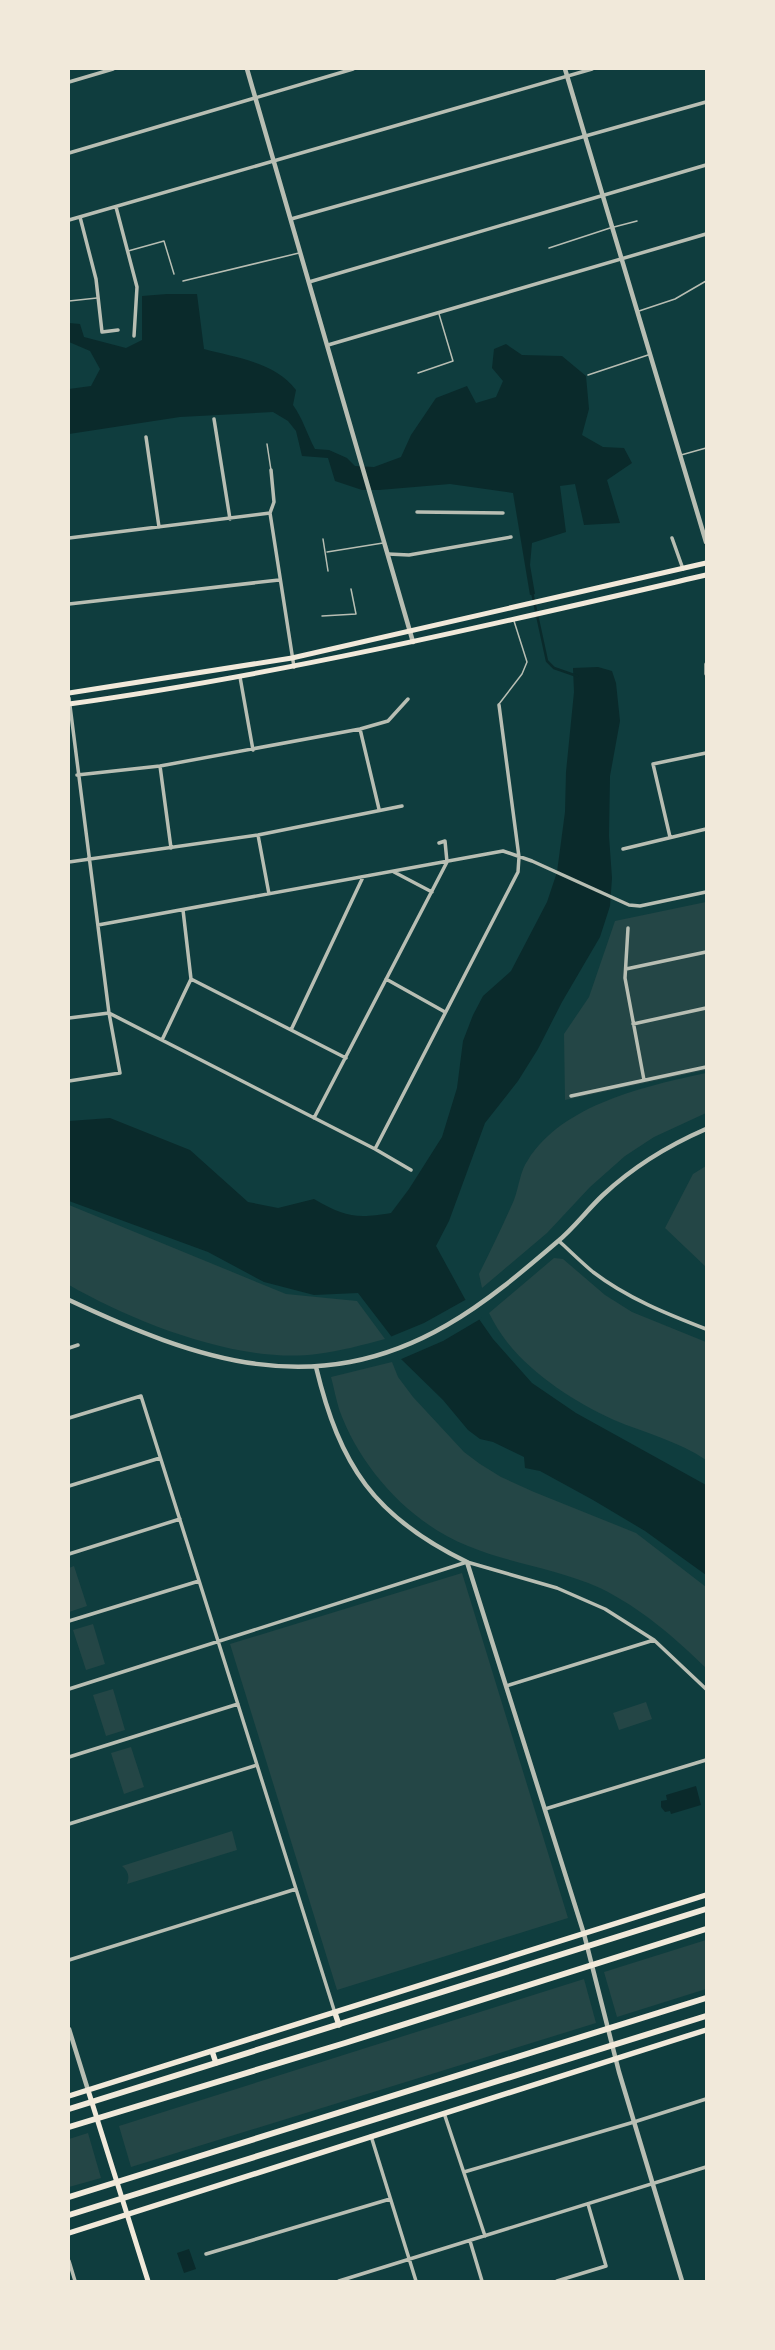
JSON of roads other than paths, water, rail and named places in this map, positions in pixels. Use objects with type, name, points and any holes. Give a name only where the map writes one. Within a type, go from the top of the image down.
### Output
[{"type":"highway","points":[[69,2109],[706,1909]]},
{"type":"highway","points":[[69,2127],[592,1966],[706,1929]]},
{"type":"highway","points":[[69,2197],[706,1998]]},
{"type":"highway","points":[[69,2215],[706,2016]]},
{"type":"main road","points":[[69,693],[292,658],[706,563]]},
{"type":"main road","points":[[69,702],[294,668],[548,612],[706,575]]},
{"type":"main road","points":[[69,2096],[706,1895]]},
{"type":"main road","points":[[335,2012],[339,2025]]},
{"type":"main road","points":[[69,2233],[444,2112],[706,2030]]},
{"type":"main road","points":[[212,2051],[216,2063]]},
{"type":"main road","points":[[88,2090],[148,2281]]},
{"type":"street","points":[[69,82],[104,70],[113,69]]},
{"type":"street","points":[[246,69],[328,344],[413,642]]},
{"type":"street","points":[[69,153],[353,69]]},
{"type":"street","points":[[565,69],[706,542]]},
{"type":"street","points":[[69,220],[592,69]]},
{"type":"street","points":[[291,219],[706,102]]},
{"type":"street","points":[[309,282],[706,165]]},
{"type":"street","points":[[116,207],[137,286],[134,336]]},
{"type":"street","points":[[80,217],[96,279],[102,332],[118,330]]},
{"type":"street","points":[[328,344],[706,234]]},
{"type":"street","points":[[214,419],[230,519]]},
{"type":"street","points":[[146,437],[159,527]]},
{"type":"street","points":[[271,470],[274,502],[270,513],[279,580],[294,668]]},
{"type":"street","points":[[417,512],[503,513]]},
{"type":"street","points":[[69,538],[270,513]]},
{"type":"street","points":[[388,554],[409,555],[511,537]]},
{"type":"street","points":[[672,538],[683,568]]},
{"type":"street","points":[[69,604],[279,580]]},
{"type":"street","points":[[705,664],[706,674]]},
{"type":"street","points":[[240,677],[253,750]]},
{"type":"street","points":[[77,775],[160,766],[360,729],[388,721],[408,698]]},
{"type":"street","points":[[69,702],[77,775],[109,1013],[120,1073],[69,1081]]},
{"type":"street","points":[[375,1149],[518,872],[519,857],[499,705]]},
{"type":"street","points":[[360,729],[379,809]]},
{"type":"street","points":[[670,837],[653,764],[706,753]]},
{"type":"street","points":[[160,766],[171,848]]},
{"type":"street","points":[[69,862],[258,835],[379,809],[402,806]]},
{"type":"street","points":[[623,849],[706,829]]},
{"type":"street","points":[[258,835],[269,894]]},
{"type":"street","points":[[314,1118],[447,862],[445,841],[439,842]]},
{"type":"street","points":[[98,926],[503,852],[532,861],[622,902],[640,906],[706,892]]},
{"type":"street","points":[[393,872],[432,892]]},
{"type":"street","points":[[291,1030],[363,877]]},
{"type":"street","points":[[162,1040],[191,979],[183,910]]},
{"type":"street","points":[[628,928],[625,978],[644,1080]]},
{"type":"street","points":[[626,969],[706,952]]},
{"type":"street","points":[[191,979],[346,1058]]},
{"type":"street","points":[[386,979],[445,1012]]},
{"type":"street","points":[[633,1024],[706,1008]]},
{"type":"street","points":[[69,1018],[109,1013],[375,1149],[411,1170]]},
{"type":"street","points":[[571,1096],[706,1067]]},
{"type":"street","points":[[69,1300],[132,1329],[207,1356],[268,1367],[316,1367],[354,1360],[399,1347],[432,1333],[476,1307],[559,1241],[602,1196],[643,1162],[666,1147],[706,1129]]},
{"type":"street","points":[[559,1241],[594,1272],[611,1284],[651,1306],[706,1329]]},
{"type":"street","points":[[69,1348],[78,1345]]},
{"type":"street","points":[[316,1367],[324,1399],[342,1448],[369,1491],[402,1524],[430,1542],[468,1562],[534,1581],[581,1597],[605,1609],[654,1640],[706,1688]]},
{"type":"street","points":[[69,1418],[141,1396],[335,2012]]},
{"type":"street","points":[[69,1486],[160,1458]]},
{"type":"street","points":[[69,1554],[180,1519]]},
{"type":"street","points":[[69,1689],[468,1562]]},
{"type":"street","points":[[468,1562],[584,1934],[611,2045],[682,2281]]},
{"type":"street","points":[[69,1622],[199,1581]]},
{"type":"street","points":[[506,1686],[654,1640]]},
{"type":"street","points":[[69,1757],[238,1704]]},
{"type":"street","points":[[545,1809],[706,1760]]},
{"type":"street","points":[[69,1824],[257,1765]]},
{"type":"street","points":[[69,1960],[296,1889]]},
{"type":"street","points":[[69,2030],[88,2090]]},
{"type":"street","points":[[464,2172],[634,2122],[706,2099]]},
{"type":"street","points":[[444,2112],[485,2236]]},
{"type":"street","points":[[371,2136],[416,2281]]},
{"type":"street","points":[[339,2281],[706,2167]]},
{"type":"street","points":[[206,2254],[390,2199]]},
{"type":"street","points":[[557,2281],[606,2266],[588,2204]]},
{"type":"street","points":[[470,2240],[482,2281]]},
{"type":"street","points":[[69,2261],[75,2281]]},
{"type":"lane","points":[[549,248],[612,227],[637,221]]},
{"type":"lane","points":[[128,251],[164,241],[174,274]]},
{"type":"lane","points":[[183,280],[301,252]]},
{"type":"lane","points":[[638,312],[675,299],[706,281]]},
{"type":"lane","points":[[69,301],[97,298]]},
{"type":"lane","points":[[418,373],[453,361],[439,312]]},
{"type":"lane","points":[[588,375],[650,354]]},
{"type":"lane","points":[[267,444],[271,470]]},
{"type":"lane","points":[[680,456],[706,448]]},
{"type":"lane","points":[[323,538],[327,552],[328,571]]},
{"type":"lane","points":[[327,552],[385,542]]},
{"type":"lane","points":[[322,616],[356,614],[351,589]]},
{"type":"lane","points":[[499,705],[522,674],[528,662],[520,646],[514,619]]},
{"type":"waterway","points":[[532,592],[547,661],[554,668],[577,676]]}]
